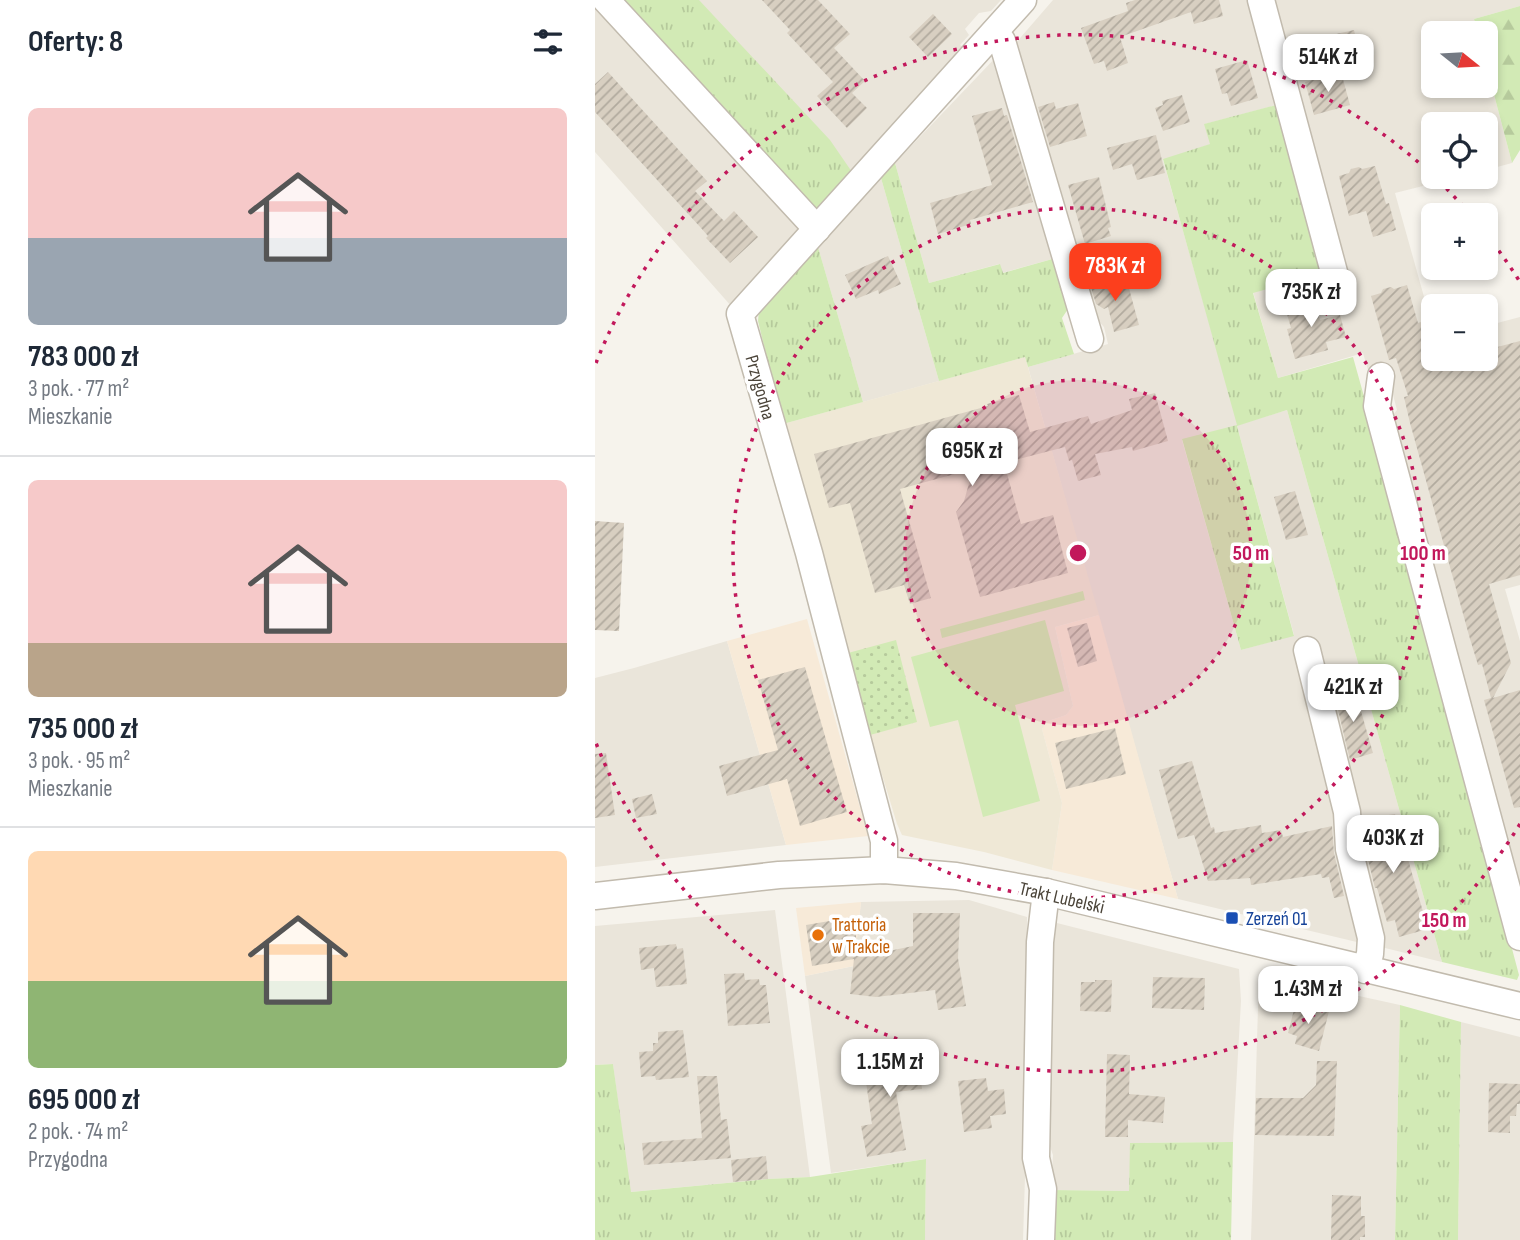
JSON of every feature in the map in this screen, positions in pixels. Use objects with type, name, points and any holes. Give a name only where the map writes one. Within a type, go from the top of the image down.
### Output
[{"type":"street","points":[[606,0],[817,229]]},
{"type":"street","name":"Przygodna","points":[[884,870],[884,841],[809,554],[740,314],[1023,0]]},
{"type":"street","points":[[1261,0],[1338,288]]},
{"type":"street","points":[[995,32],[1002,41],[1090,339]]},
{"type":"street","points":[[1381,376],[1377,406],[1520,937]]},
{"type":"street","points":[[1307,650],[1347,812],[1349,849],[1371,938],[1365,970]]},
{"type":"street","name":"Trakt Lubelski","points":[[595,896],[779,875],[884,870],[956,876],[1046,892],[1520,1006]]},
{"type":"street","points":[[1041,1240],[1043,1189],[1036,1158],[1040,942],[1046,892]]},
{"type":"shaded area","points":[[595,0],[1001,0],[991,11],[979,13],[965,29],[969,35],[960,45],[963,47],[732,307],[595,152]]},
{"type":"shaded area","points":[[1053,0],[1251,0],[1280,104],[1205,124],[1211,144],[1163,160],[1238,425],[1287,410],[1442,962],[1381,947],[1313,639],[1296,643],[1313,706],[1365,944],[1178,899],[1028,367],[1108,344],[1104,327],[1086,307],[1014,45]],"holes":[[[1237,426],[1294,635],[1241,650],[1182,440]]]},
{"type":"shaded area","points":[[1268,0],[1520,0],[1520,6],[1475,21],[1421,21],[1421,98],[1495,98],[1512,163],[1498,167],[1498,112],[1421,112],[1421,186],[1395,193],[1423,294],[1421,294],[1421,371],[1498,371],[1498,323],[1520,317],[1520,585],[1505,589],[1520,641],[1520,890],[1392,416],[1397,410],[1388,376],[1371,380],[1363,353],[1278,378],[1253,292],[1310,277],[1318,306],[1349,297]]},
{"type":"shaded area","points":[[999,54],[1056,258],[1002,273],[999,264],[929,283],[895,163]]},
{"type":"shaded area","points":[[881,178],[939,381],[863,402],[818,247]]},
{"type":"shaded area","points":[[1025,357],[1099,615],[1055,627],[1073,706],[1066,715],[1048,721],[1042,729],[1062,803],[1052,870],[902,835],[870,735],[783,424]]},
{"type":"shaded area","points":[[1099,615],[1178,899],[1052,870],[1062,803],[1042,729],[1048,721],[1066,715],[1073,706],[1055,627]]},
{"type":"shaded area","points":[[807,619],[868,836],[786,845],[727,641]]},
{"type":"shaded area","points":[[727,641],[786,845],[595,867],[595,678]]},
{"type":"shaded area","points":[[969,900],[1027,917],[1023,1240],[925,1240],[926,1159],[831,1173],[805,976],[854,966],[861,902]]},
{"type":"shaded area","points":[[861,902],[854,966],[805,976],[796,908]]},
{"type":"shaded area","points":[[775,910],[810,1177],[630,1192],[613,1064],[595,1065],[595,926]]},
{"type":"shaded area","points":[[1049,921],[1239,969],[1241,1001],[1233,1142],[1131,1143],[1129,1191],[1051,1190],[1053,1155],[1045,1132]]},
{"type":"shaded area","points":[[1259,974],[1400,1005],[1395,1240],[1251,1240]]},
{"type":"shaded area","points":[[1461,1022],[1520,1037],[1520,1240],[1458,1240]]},
{"type":"green space","points":[[619,0],[699,0],[830,140],[852,172],[816,211]]},
{"type":"green space","points":[[1520,6],[1520,150],[1512,163],[1495,98],[1498,98],[1498,21],[1474,19]]},
{"type":"green space","points":[[1280,104],[1325,273],[1253,293],[1278,378],[1353,357],[1475,795],[1482,836],[1519,975],[1517,980],[1442,962],[1287,410],[1237,426],[1294,636],[1241,650],[1182,439],[1237,425],[1163,159],[1210,144],[1204,124]]},
{"type":"green space","points":[[895,163],[929,283],[1000,264],[1003,273],[1056,258],[1068,309],[1062,318],[1074,354],[1028,367],[1025,357],[939,381],[881,178]]},
{"type":"green space","points":[[818,247],[863,402],[783,424],[758,321],[759,311]]},
{"type":"green space","points":[[1083,591],[1085,600],[942,638],[940,629]]},
{"type":"green space","points":[[1045,620],[1064,691],[1015,705],[1040,801],[983,817],[958,720],[930,727],[911,657]]},
{"type":"green space","points":[[896,640],[917,722],[870,735],[848,653]]},
{"type":"green space","points":[[1400,1005],[1461,1022],[1458,1240],[1395,1240]]},
{"type":"green space","points":[[613,1064],[631,1192],[810,1177],[926,1159],[925,1240],[595,1240],[595,1065]]},
{"type":"green space","points":[[1233,1142],[1231,1240],[1049,1240],[1051,1190],[1129,1191],[1130,1143]]},
{"type":"building","points":[[762,0],[818,0],[850,34],[834,48],[865,81],[852,93],[867,108],[847,128],[817,96],[833,82],[787,33],[790,30]]},
{"type":"building","points":[[1135,0],[1219,0],[1223,16],[1194,24],[1191,12],[1120,37],[1128,63],[1107,71],[1104,61],[1094,64],[1081,28],[1128,11],[1126,3]]},
{"type":"building","points":[[933,14],[952,34],[928,57],[909,37]]},
{"type":"building","points":[[1354,30],[1361,62],[1338,67],[1332,35]]},
{"type":"building","points":[[1247,60],[1258,98],[1231,106],[1227,93],[1222,94],[1215,69]]},
{"type":"building","points":[[608,72],[707,181],[695,191],[724,221],[734,211],[758,237],[730,263],[595,112],[595,84]]},
{"type":"building","points":[[1341,72],[1350,105],[1314,115],[1305,82]]},
{"type":"building","points":[[1182,95],[1190,122],[1163,131],[1155,108],[1163,105],[1162,101]]},
{"type":"building","points":[[1054,102],[1056,109],[1078,103],[1087,136],[1050,147],[1038,107]]},
{"type":"building","points":[[1002,108],[1004,116],[1007,115],[1033,202],[970,220],[971,224],[938,234],[930,203],[992,185],[972,116]]},
{"type":"building","points":[[1156,135],[1165,173],[1137,180],[1132,164],[1113,170],[1107,148]]},
{"type":"building","points":[[1375,166],[1396,230],[1373,237],[1366,211],[1349,216],[1339,176],[1349,173],[1351,169]]},
{"type":"building","points":[[1099,177],[1111,236],[1085,244],[1068,185]]},
{"type":"building","points":[[888,256],[901,284],[879,294],[878,290],[856,299],[845,275]]},
{"type":"building","points":[[1106,276],[1110,286],[1127,281],[1139,325],[1114,332],[1108,307],[1104,309],[1096,304],[1089,281]]},
{"type":"building","points":[[1407,285],[1418,323],[1421,322],[1421,371],[1498,371],[1498,347],[1520,341],[1520,575],[1489,584],[1511,663],[1493,698],[1520,690],[1520,807],[1514,808],[1484,700],[1491,698],[1482,664],[1478,665],[1470,639],[1410,423],[1404,397],[1408,396],[1396,358],[1389,360],[1371,296],[1381,293],[1383,289]]},
{"type":"building","points":[[1314,299],[1320,320],[1340,315],[1346,337],[1326,342],[1328,350],[1295,359],[1287,329],[1291,328],[1285,307]]},
{"type":"building","points":[[1155,393],[1168,441],[1133,451],[1132,447],[1095,454],[1101,475],[1078,481],[1065,447],[1004,463],[1021,524],[1053,515],[1068,573],[980,597],[956,512],[964,501],[973,469],[900,489],[931,598],[910,604],[904,585],[875,593],[850,503],[829,508],[814,454],[1019,395],[1030,432],[1088,416],[1091,424],[1132,410],[1129,399]]},
{"type":"building","points":[[1295,491],[1308,535],[1286,540],[1274,497]]},
{"type":"building","points":[[595,521],[624,523],[619,631],[595,630]]},
{"type":"building","points":[[1087,623],[1097,661],[1078,667],[1067,628]]},
{"type":"building","points":[[805,667],[847,812],[800,826],[787,779],[727,796],[719,766],[778,750],[758,680]]},
{"type":"building","points":[[1354,687],[1373,753],[1350,760],[1334,693]]},
{"type":"building","points":[[1115,728],[1126,774],[1066,789],[1055,743]]},
{"type":"building","points":[[606,753],[615,815],[595,818],[595,754]]},
{"type":"building","points":[[1192,761],[1211,828],[1214,827],[1215,833],[1261,825],[1262,833],[1281,830],[1283,837],[1332,826],[1334,853],[1344,896],[1334,898],[1329,877],[1322,878],[1321,874],[1251,885],[1250,878],[1208,881],[1194,835],[1178,839],[1159,770]]},
{"type":"building","points":[[652,794],[657,814],[636,818],[632,799]]},
{"type":"building","points":[[1395,814],[1428,929],[1399,937],[1395,920],[1387,922],[1375,888],[1365,847],[1363,819]]},
{"type":"building","points":[[913,913],[960,913],[958,958],[966,1006],[938,1010],[935,990],[876,997],[850,994],[854,959],[812,966],[806,925],[853,917],[858,950],[879,953],[913,946]]},
{"type":"building","points":[[676,944],[677,949],[683,948],[687,984],[656,987],[654,968],[641,970],[639,948]]},
{"type":"building","points":[[744,973],[745,980],[759,979],[760,985],[766,985],[770,1023],[728,1026],[724,974]]},
{"type":"building","points":[[1153,977],[1205,978],[1204,1010],[1152,1008]]},
{"type":"building","points":[[1112,980],[1111,1012],[1080,1011],[1081,982]]},
{"type":"building","points":[[1296,1002],[1329,1011],[1319,1051],[1295,1044],[1297,1036],[1288,1033]]},
{"type":"building","points":[[683,1030],[689,1077],[656,1080],[655,1076],[641,1077],[639,1052],[653,1051],[653,1043],[658,1043],[658,1032]]},
{"type":"building","points":[[916,1041],[922,1089],[896,1092],[906,1150],[867,1157],[861,1126],[872,1124],[865,1075],[887,1072],[884,1045]]},
{"type":"building","points":[[1107,1054],[1130,1055],[1129,1094],[1165,1097],[1163,1123],[1128,1120],[1128,1137],[1105,1137]]},
{"type":"building","points":[[1317,1061],[1337,1061],[1334,1136],[1255,1135],[1256,1098],[1303,1098],[1316,1085]]},
{"type":"building","points":[[697,1076],[717,1076],[721,1120],[727,1119],[731,1158],[644,1165],[642,1143],[702,1138]]},
{"type":"building","points":[[986,1078],[988,1091],[1004,1089],[1006,1114],[990,1116],[992,1128],[964,1132],[958,1081]]},
{"type":"building","points":[[1489,1083],[1520,1084],[1520,1104],[1517,1104],[1516,1116],[1510,1116],[1510,1133],[1488,1132]]},
{"type":"building","points":[[766,1156],[768,1179],[733,1182],[731,1160]]},
{"type":"building","points":[[1332,1195],[1361,1196],[1365,1237],[1360,1237],[1360,1240],[1331,1240]]},
{"type":"place","name":"Zerzeń 01","points":[[1232,918]]},
{"type":"place","name":"Trattoria w Trakcie","points":[[818,935]]}]
